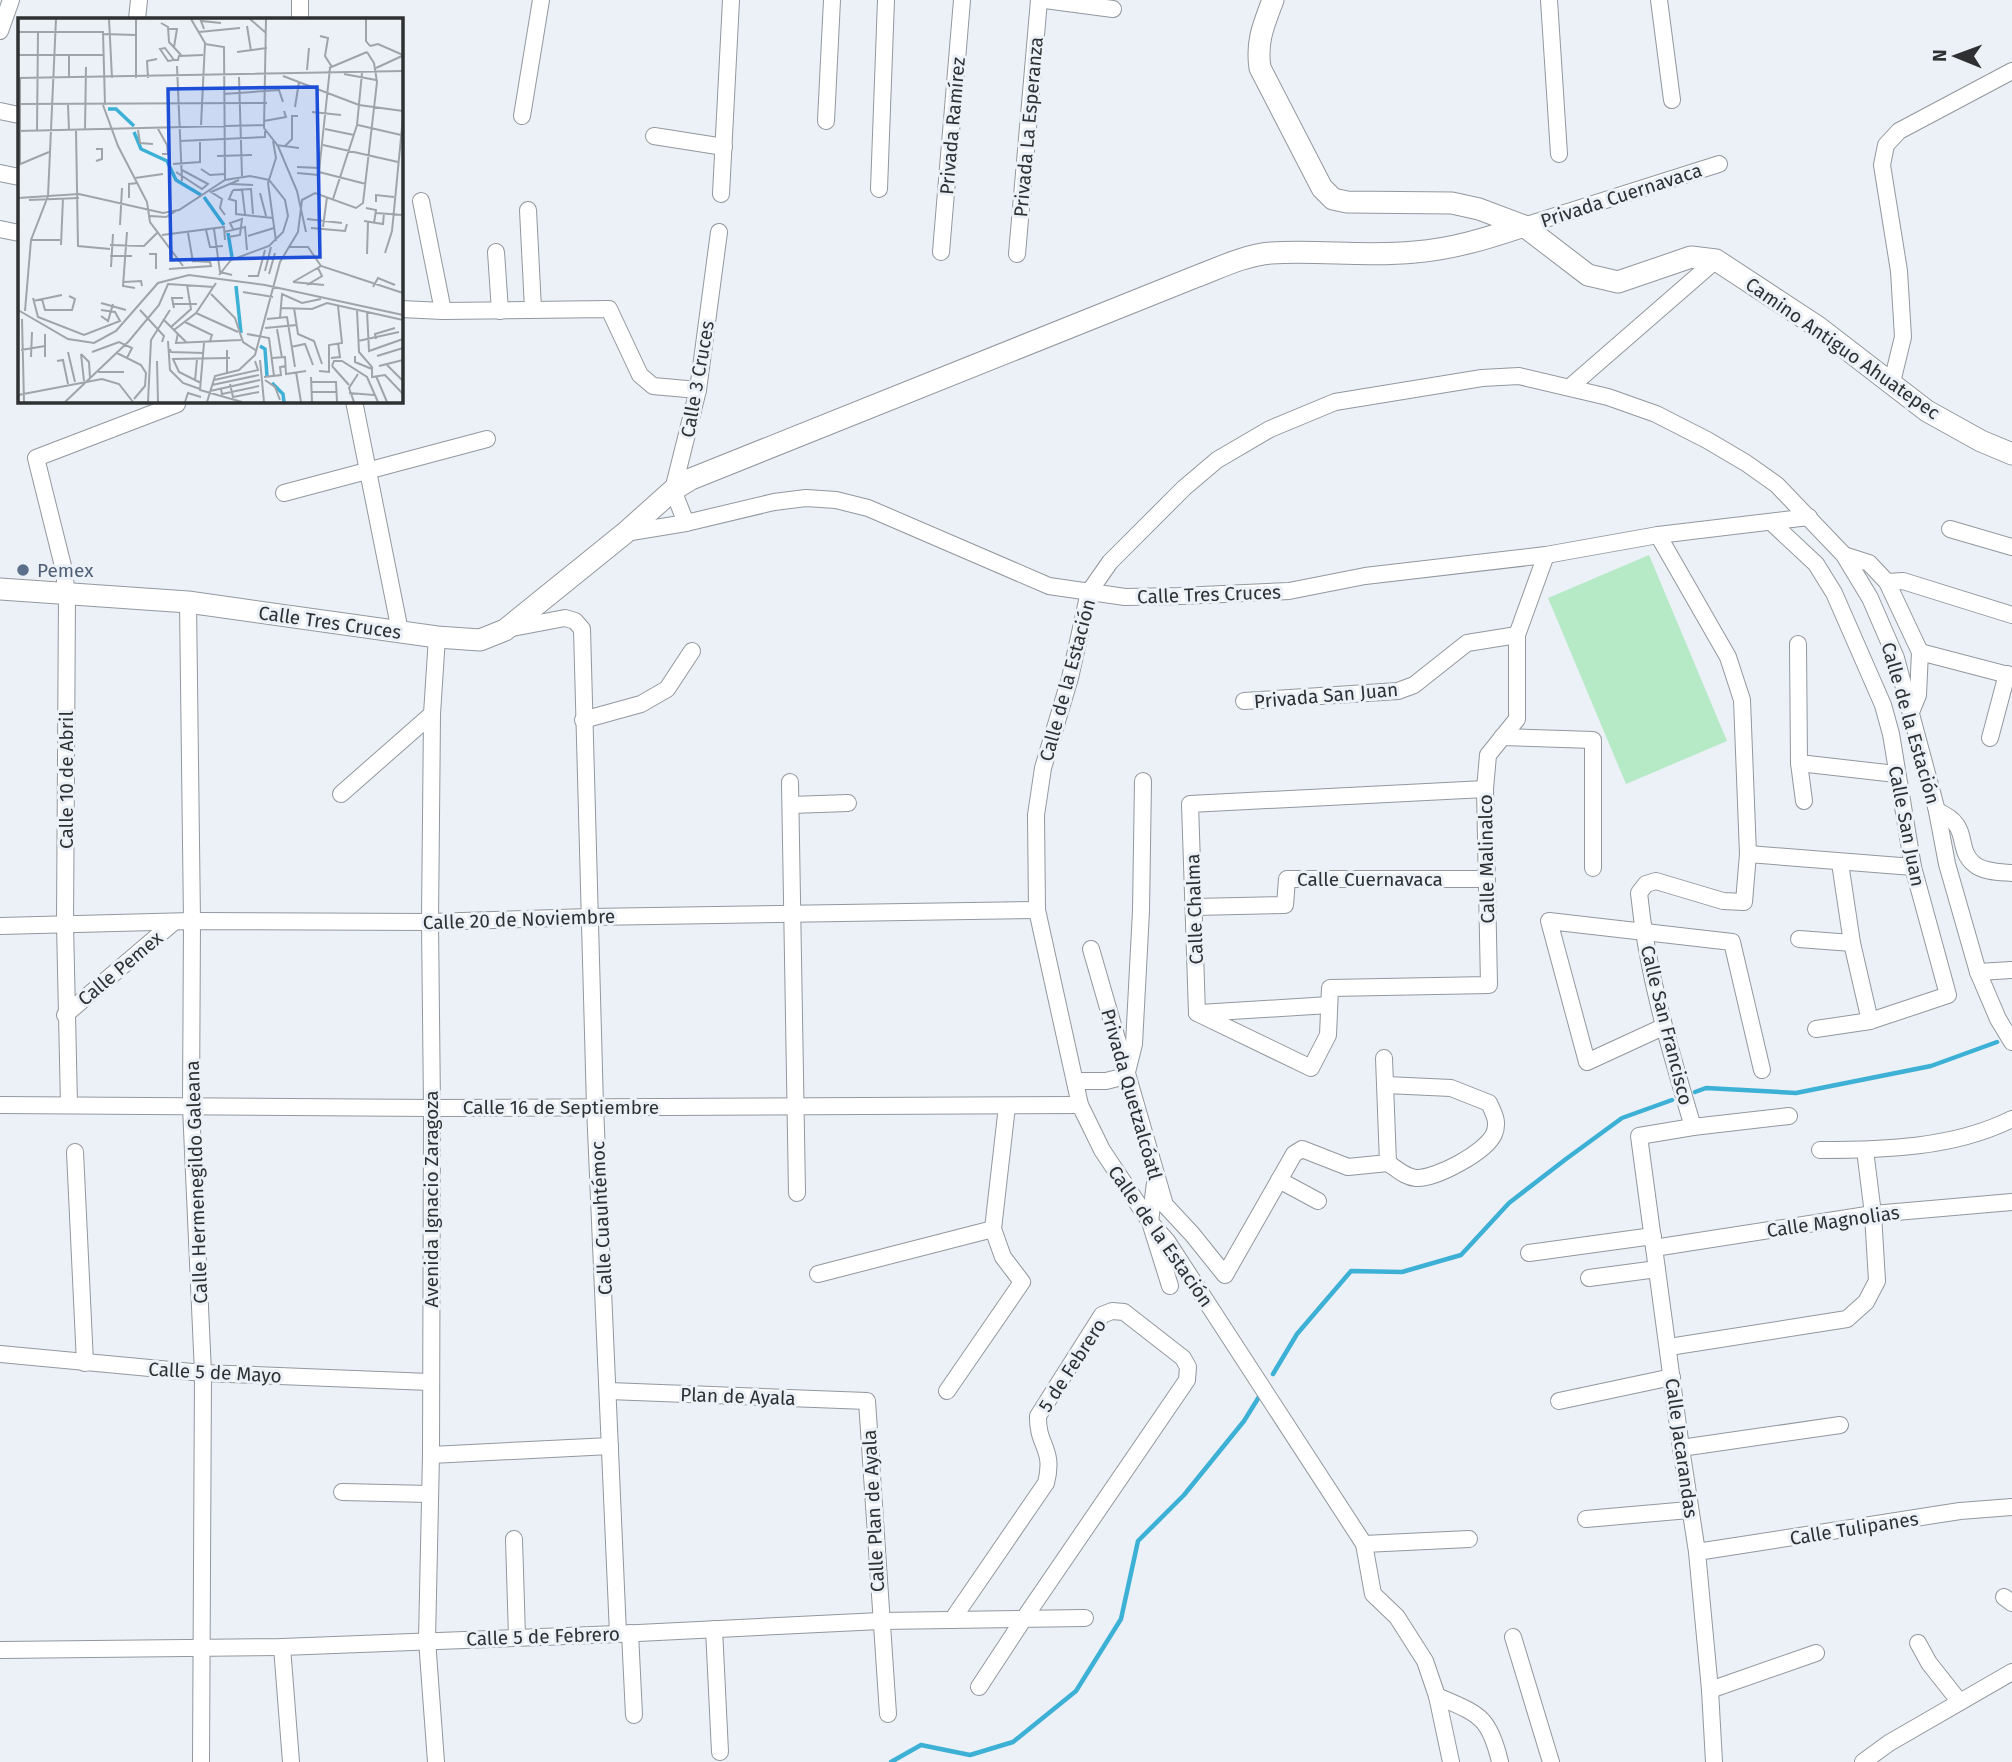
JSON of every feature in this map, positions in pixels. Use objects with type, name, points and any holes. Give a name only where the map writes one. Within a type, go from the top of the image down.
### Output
[{"type":"street","points":[[0,31],[11,0]]},
{"type":"street","points":[[137,18],[139,0]]},
{"type":"street","points":[[300,0],[300,18]]},
{"type":"street","points":[[522,116],[541,0]]},
{"type":"street","points":[[722,194],[731,0]]},
{"type":"street","points":[[826,121],[832,0]]},
{"type":"street","points":[[879,189],[886,0]]},
{"type":"street","name":"Privada Ramírez","points":[[941,252],[962,0]]},
{"type":"street","name":"Privada La Esperanza","points":[[1017,254],[1039,0]]},
{"type":"street","points":[[1045,0],[1113,9]]},
{"type":"street","points":[[1273,0],[1258,51],[1261,68],[1322,188],[1333,199],[1348,202],[1452,203],[1479,209],[1524,226],[1588,275],[1618,282],[1691,257],[1716,260]]},
{"type":"street","points":[[1549,0],[1559,154]]},
{"type":"street","points":[[1659,0],[1672,100]]},
{"type":"street","points":[[1892,382],[1903,337],[1899,271],[1882,165],[1886,145],[1899,131],[2012,71]]},
{"type":"street","points":[[0,111],[18,115]]},
{"type":"street","points":[[654,136],[724,147]]},
{"type":"street","name":"Privada Cuernavaca","points":[[1524,226],[1719,164]]},
{"type":"street","points":[[0,173],[18,177]]},
{"type":"street","points":[[421,201],[443,312]]},
{"type":"street","points":[[527,209],[533,309]]},
{"type":"street","name":"Calle Tres Cruces","points":[[0,589],[188,602],[437,637],[481,640],[505,630],[625,533],[673,490],[691,479],[1231,263],[1269,253],[1368,255],[1416,252],[1471,244],[1524,226]]},
{"type":"street","points":[[0,229],[18,233]]},
{"type":"street","name":"Calle 3 Cruces","points":[[673,490],[698,390],[719,232]]},
{"type":"street","points":[[496,252],[500,310]]},
{"type":"street","points":[[1570,387],[1716,260]]},
{"type":"street","name":"Camino Antiguo Ahuatepec","points":[[1716,260],[1818,327],[1927,411],[1981,441],[2012,454]]},
{"type":"street","points":[[402,309],[443,312],[609,309],[640,375],[653,386],[698,390]]},
{"type":"street","name":"Calle de la Estación","points":[[1451,1762],[1437,1696],[1425,1661],[1397,1617],[1373,1594],[1364,1544],[1175,1252],[1150,1222],[1102,1150],[1080,1105],[1037,910],[1036,815],[1043,768],[1070,678],[1089,592],[1111,562],[1184,488],[1217,460],[1269,429],[1335,402],[1482,378],[1519,376],[1608,397],[1656,414],[1707,440],[1777,485],[1844,555],[1870,598],[1896,658],[1937,811],[1947,864],[1978,972],[1998,1019],[2012,1042]]},
{"type":"street","points":[[354,402],[400,631]]},
{"type":"street","name":"Calle 10 de Abril","points":[[69,1105],[65,1015],[67,594],[36,458],[177,404]]},
{"type":"street","points":[[284,493],[486,439]]},
{"type":"street","points":[[673,490],[686,523]]},
{"type":"street","name":"Calle Tres Cruces","points":[[625,533],[686,523],[774,502],[806,498],[836,500],[868,508],[1049,586],[1125,597],[1289,591],[1364,576],[1546,555],[1658,535],[1809,517]]},
{"type":"street","name":"Calle San Juan","points":[[1770,522],[1816,564],[1834,593],[1883,705],[1891,734],[1913,867],[1948,995],[1870,1021]]},
{"type":"street","points":[[1950,529],[2012,547]]},
{"type":"street","points":[[1658,535],[1728,657],[1742,700],[1748,854],[1913,867]]},
{"type":"street","name":"Calle Malinalco","points":[[1329,1005],[1330,988],[1489,985],[1485,789],[1489,755],[1517,719],[1517,635],[1546,555]]},
{"type":"street","points":[[1844,555],[1869,562],[1887,582],[1920,652],[1918,695],[1911,712]]},
{"type":"street","points":[[1887,582],[1903,581],[2012,615]]},
{"type":"street","name":"Calle Hermenegildo Galeana","points":[[188,602],[192,921],[191,1107],[203,1373],[201,1762]]},
{"type":"street","points":[[538,602],[550,621]]},
{"type":"street","name":"Calle Cuauhtémoc","points":[[505,630],[565,618],[575,621],[582,629],[595,1107],[610,1446],[624,1634],[634,1715]]},
{"type":"street","name":"Privada San Juan","points":[[1244,701],[1398,691],[1414,685],[1466,643],[1517,635]]},
{"type":"street","name":"Avenida Ignacio Zaragoza","points":[[436,1762],[427,1640],[431,1455],[432,714],[437,637]]},
{"type":"street","points":[[1798,644],[1799,763],[1804,801]]},
{"type":"street","points":[[583,720],[641,704],[667,689],[692,651]]},
{"type":"street","points":[[1920,652],[2009,675],[1990,738]]},
{"type":"street","points":[[341,794],[432,714]]},
{"type":"street","points":[[1502,737],[1593,740],[1593,868]]},
{"type":"street","points":[[1799,763],[1896,774]]},
{"type":"street","points":[[1075,1081],[1106,1081],[1126,1076],[1134,1044],[1141,911],[1143,781]]},
{"type":"street","points":[[790,782],[797,1193]]},
{"type":"street","name":"Calle Chalma","points":[[1198,1013],[1190,804],[1485,789]]},
{"type":"street","points":[[791,805],[848,803]]},
{"type":"street","points":[[1937,811],[1951,817],[1961,831],[1972,863],[1982,869],[2012,873]]},
{"type":"street","name":"Calle San Francisco","points":[[1693,1127],[1662,1027],[1643,932],[1640,893],[1646,884],[1656,881],[1723,901],[1745,902],[1748,854]]},
{"type":"street","points":[[1816,1029],[1870,1021],[1852,943],[1840,863]]},
{"type":"street","name":"Calle Cuernavaca","points":[[1194,907],[1285,905],[1287,879],[1486,879]]},
{"type":"street","name":"Calle 20 de Noviembre","points":[[0,926],[192,921],[430,922],[1037,910]]},
{"type":"street","points":[[1662,1027],[1587,1062],[1549,921],[1732,942],[1762,1070]]},
{"type":"street","name":"Calle Pemex","points":[[65,1015],[174,922]]},
{"type":"street","points":[[1799,939],[1852,943]]},
{"type":"street","name":"Privada Quetzalcóatl","points":[[1091,949],[1165,1206],[1225,1275],[1294,1154],[1303,1149],[1348,1167],[1388,1163]]},
{"type":"street","points":[[1978,972],[2012,970]]},
{"type":"street","points":[[1329,1005],[1328,1035],[1311,1068],[1198,1013],[1329,1005]]},
{"type":"street","points":[[1384,1058],[1388,1163],[1405,1175],[1418,1178],[1444,1172],[1471,1157],[1494,1136],[1497,1120],[1489,1103],[1471,1094],[1451,1088],[1386,1085]]},
{"type":"street","name":"Calle 16 de Septiembre","points":[[0,1105],[432,1108],[1080,1105]]},
{"type":"street","points":[[947,1391],[1023,1282],[1003,1257],[993,1229],[1007,1106]]},
{"type":"street","points":[[1693,1127],[1788,1116]]},
{"type":"street","points":[[1820,1150],[1865,1150],[1950,1140],[1984,1132],[2012,1119]]},
{"type":"street","name":"Calle Jacarandas","points":[[1693,1127],[1639,1136],[1689,1510],[1698,1552],[1714,1762]]},
{"type":"street","points":[[1669,1347],[1847,1319],[1866,1303],[1877,1281],[1873,1214],[1865,1150]]},
{"type":"street","points":[[75,1152],[85,1363]]},
{"type":"street","points":[[1156,1178],[1150,1222],[1170,1286]]},
{"type":"street","points":[[1279,1180],[1318,1201]]},
{"type":"street","name":"Calle Magnolias","points":[[1529,1253],[1653,1242],[1873,1214],[2012,1202]]},
{"type":"street","points":[[818,1274],[993,1229]]},
{"type":"street","points":[[1589,1279],[1657,1269]]},
{"type":"street","name":"5 de Febrero","points":[[952,1620],[1046,1483],[1050,1467],[1048,1450],[1037,1432],[1038,1416],[1102,1315],[1112,1311],[1124,1312],[1183,1358],[1188,1367],[1187,1380],[979,1687]]},
{"type":"street","name":"Calle 5 de Mayo","points":[[0,1354],[203,1373],[430,1382]]},
{"type":"street","points":[[1559,1401],[1672,1377]]},
{"type":"street","name":"Plan de Ayala","points":[[609,1391],[867,1401]]},
{"type":"street","name":"Calle Plan de Ayala","points":[[867,1401],[888,1714]]},
{"type":"street","points":[[1681,1448],[1840,1424]]},
{"type":"street","points":[[431,1455],[610,1446]]},
{"type":"street","points":[[342,1492],[430,1493]]},
{"type":"street","name":"Calle Tulipanes","points":[[1698,1552],[1960,1511],[2012,1507]]},
{"type":"street","points":[[1586,1519],[1689,1510]]},
{"type":"street","points":[[514,1539],[517,1637]]},
{"type":"street","points":[[1364,1544],[1469,1539]]},
{"type":"street","name":"Calle 5 de Febrero","points":[[0,1650],[282,1647],[624,1634],[880,1620],[1085,1618]]},
{"type":"street","points":[[714,1629],[720,1752]]},
{"type":"street","points":[[1513,1637],[1551,1762]]},
{"type":"street","points":[[1918,1643],[1929,1663],[1959,1701]]},
{"type":"street","points":[[282,1647],[291,1762]]},
{"type":"street","points":[[1710,1690],[1816,1653]]},
{"type":"street","points":[[1863,1762],[1889,1743],[2012,1672]]},
{"type":"street","points":[[1437,1696],[1479,1714],[1491,1733],[1500,1762]]},
{"type":"green space","points":[[1649,555],[1727,741],[1626,784],[1548,598]]},
{"type":"waterway","points":[[1695,1092],[1706,1088],[1796,1093],[1931,1066],[1997,1042]]},
{"type":"waterway","points":[[1273,1374],[1297,1334],[1351,1271],[1402,1272],[1461,1255],[1509,1203],[1566,1159],[1622,1118],[1672,1100]]},
{"type":"waterway","points":[[891,1762],[921,1745],[970,1755],[1013,1742],[1076,1691],[1121,1619],[1138,1541],[1184,1495],[1244,1421],[1262,1392]]},
{"type":"place","name":"Pemex","points":[[23,570]]}]
